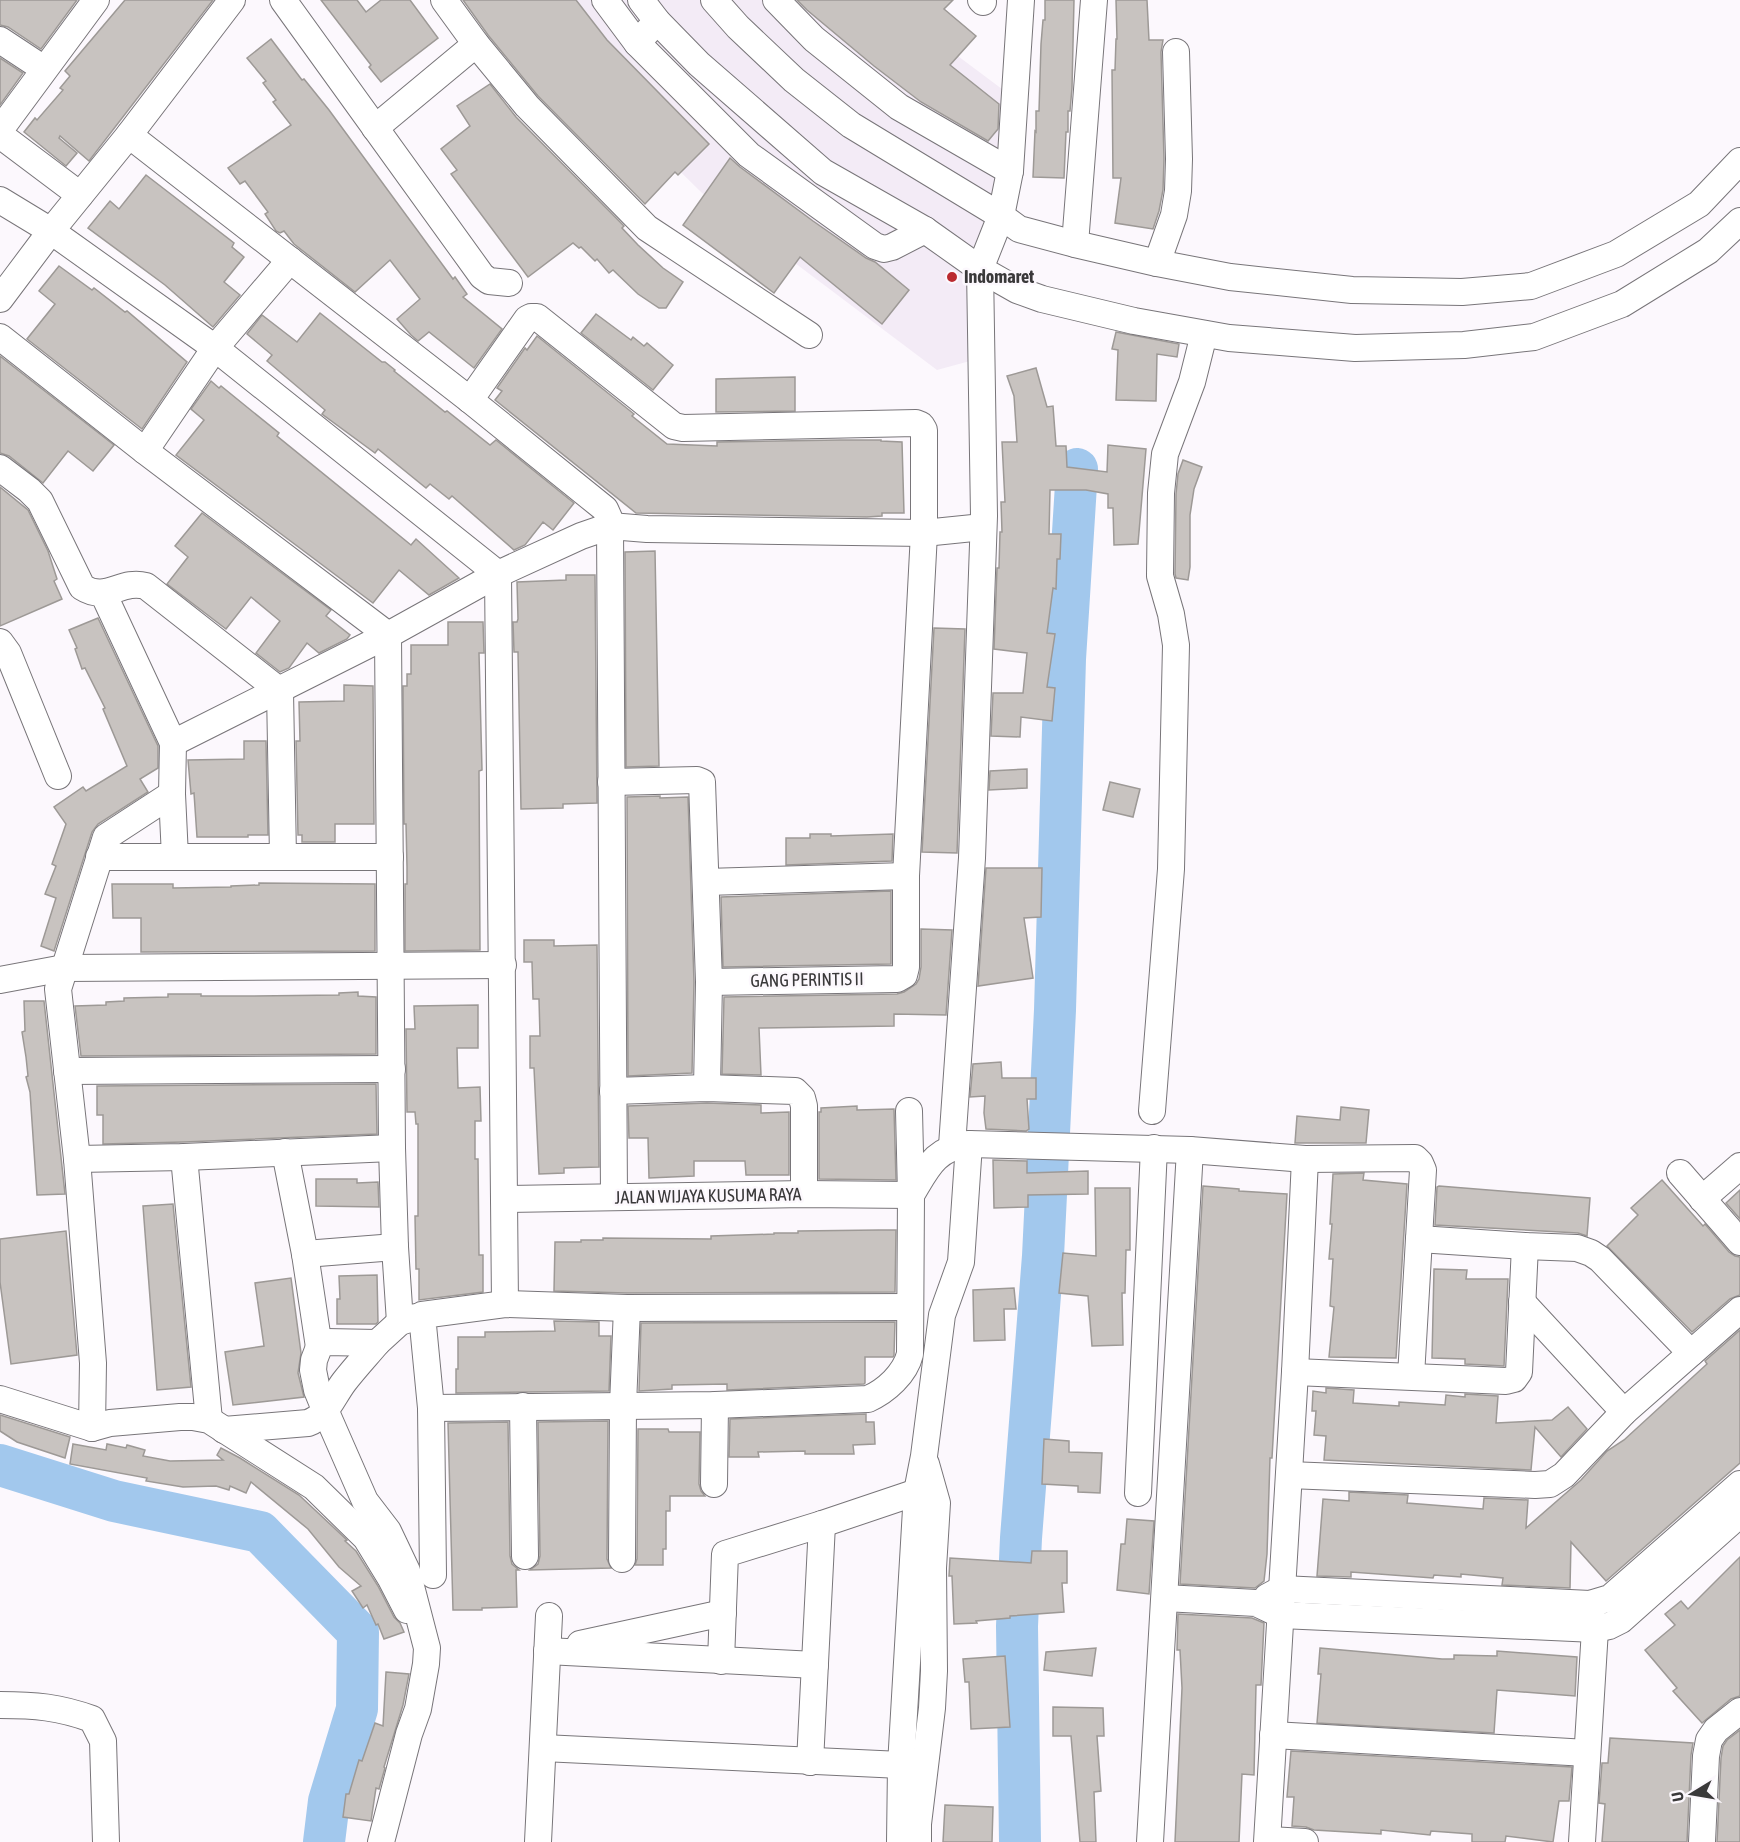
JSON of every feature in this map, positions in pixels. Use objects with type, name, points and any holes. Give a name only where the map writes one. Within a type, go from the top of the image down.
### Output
[{"type":"street","points":[[0,130],[96,0]]},
{"type":"street","points":[[0,299],[232,0]]},
{"type":"street","points":[[283,0],[482,276],[489,281],[508,283]]},
{"type":"street","points":[[444,0],[476,44],[527,106],[647,228],[809,335]]},
{"type":"street","points":[[605,0],[637,43],[749,155],[800,193],[875,246],[884,249],[925,230]]},
{"type":"street","points":[[641,0],[657,21],[699,64],[823,172],[925,230],[980,269],[1017,290],[1042,299],[1134,321],[1204,334],[1355,348],[1464,345],[1534,338],[1622,304],[1708,251],[1740,221]]},
{"type":"street","points":[[776,0],[814,39],[899,107],[1010,171]]},
{"type":"street","points":[[900,1842],[901,1765],[917,1492],[924,1456],[942,1315],[961,1263],[960,1145],[983,526],[980,269],[1001,216],[1010,171],[1021,0]]},
{"type":"street","points":[[1075,244],[1094,0]]},
{"type":"street","points":[[723,3],[738,27],[794,80],[851,125],[1019,229],[1158,263],[1230,277],[1352,290],[1462,292],[1531,286],[1616,254],[1699,204],[1740,161]]},
{"type":"street","points":[[637,43],[657,21]]},
{"type":"street","points":[[0,39],[44,69]]},
{"type":"street","points":[[375,128],[476,44]]},
{"type":"street","points":[[1158,263],[1174,215],[1178,191],[1176,52]]},
{"type":"street","points":[[879,142],[899,107]]},
{"type":"street","points":[[0,135],[80,195]]},
{"type":"street","points":[[129,135],[290,260],[423,350],[470,400],[605,509],[610,526],[614,1197]]},
{"type":"street","points":[[800,193],[823,172]]},
{"type":"street","points":[[0,200],[51,231],[215,348],[498,574]]},
{"type":"street","points":[[146,452],[215,348],[290,260]]},
{"type":"street","points":[[470,400],[527,319],[537,317],[674,426],[695,428],[916,423],[924,430],[924,533],[906,876],[706,882]]},
{"type":"street","points":[[1152,1111],[1171,869],[1176,645],[1171,614],[1160,576],[1161,493],[1165,454],[1192,382],[1204,334]]},
{"type":"street","points":[[0,337],[146,452],[388,635]]},
{"type":"street","points":[[0,468],[30,490],[40,501],[82,587],[92,593],[103,593],[130,585],[146,586],[280,691]]},
{"type":"street","points":[[173,743],[388,635],[498,574],[581,536],[610,526],[647,529],[924,533],[983,526]]},
{"type":"street","points":[[498,574],[505,1304]]},
{"type":"street","points":[[103,593],[173,743],[172,794],[175,857]]},
{"type":"street","points":[[388,635],[392,1148],[395,1247],[431,1408],[433,1575]]},
{"type":"street","points":[[0,642],[8,652],[58,776]]},
{"type":"street","points":[[280,691],[283,857]]},
{"type":"street","points":[[611,782],[697,780],[702,783],[709,982],[707,1088]]},
{"type":"street","points":[[92,1428],[93,1363],[76,1159],[58,989],[106,837],[172,794]]},
{"type":"street","points":[[99,857],[390,857]]},
{"type":"street","name":"GANG PERINTIS II","points":[[709,982],[897,979],[904,975],[906,968],[906,876]]},
{"type":"street","points":[[0,980],[64,968],[503,965]]},
{"type":"street","points":[[67,1071],[392,1069]]},
{"type":"street","points":[[613,1091],[707,1088],[795,1090],[802,1098],[804,1106],[804,1194]]},
{"type":"street","points":[[431,1408],[715,1405],[868,1399],[880,1394],[907,1366],[910,1354],[909,1111]]},
{"type":"street","points":[[911,1195],[928,1166],[938,1156],[960,1145],[1154,1148],[1305,1159],[1415,1158],[1423,1170],[1411,1376]]},
{"type":"street","points":[[76,1159],[392,1148]]},
{"type":"street","points":[[1138,1493],[1154,1148]]},
{"type":"street","points":[[1150,1842],[1190,1150]]},
{"type":"street","points":[[285,1152],[305,1254],[319,1347],[314,1359],[313,1370],[317,1390],[365,1502],[388,1530],[407,1571],[427,1648],[418,1708],[381,1842]]},
{"type":"street","points":[[184,1157],[216,1425]]},
{"type":"street","points":[[1305,1159],[1295,1372],[1267,1841],[1305,1842]]},
{"type":"street","points":[[1702,1199],[1740,1166]]},
{"type":"street","points":[[1680,1173],[1740,1242]]},
{"type":"street","name":"JALAN WIJAYA KUSUMA RAYA","points":[[504,1199],[804,1194],[911,1195]]},
{"type":"street","points":[[1419,1239],[1577,1248],[1591,1253],[1600,1259],[1691,1353]]},
{"type":"street","points":[[1295,1372],[1506,1381],[1514,1379],[1519,1372],[1526,1246]]},
{"type":"street","points":[[305,1254],[395,1247]]},
{"type":"street","points":[[1522,1302],[1624,1412]]},
{"type":"street","points":[[216,1425],[308,1424],[316,1420],[326,1412],[343,1384],[378,1343],[411,1318],[505,1304],[627,1308],[910,1307]]},
{"type":"street","points":[[622,1559],[623,1405],[627,1308]]},
{"type":"street","points":[[1289,1475],[1550,1484],[1564,1475],[1624,1412],[1740,1310]]},
{"type":"street","points":[[319,1347],[326,1342],[378,1343]]},
{"type":"street","points":[[0,1399],[92,1428],[110,1423],[180,1417],[193,1417],[216,1425],[314,1486],[366,1538],[391,1579],[427,1648]]},
{"type":"street","points":[[714,1484],[715,1405]]},
{"type":"street","points":[[523,1406],[525,1556]]},
{"type":"street","points":[[918,1842],[918,1824],[933,1708],[933,1568],[937,1503],[924,1456]]},
{"type":"street","points":[[1256,1603],[1282,1589],[1590,1604],[1610,1598],[1740,1484]]},
{"type":"street","points":[[721,1660],[726,1554],[917,1492]]},
{"type":"street","points":[[1165,1598],[1256,1603],[1281,1615],[1595,1629],[1621,1620],[1740,1514]]},
{"type":"street","points":[[810,1762],[822,1524]]},
{"type":"street","points":[[1582,1842],[1595,1629],[1590,1604]]},
{"type":"street","points":[[547,1652],[723,1612]]},
{"type":"street","points":[[538,1842],[549,1616]]},
{"type":"street","points":[[547,1652],[815,1665]]},
{"type":"street","points":[[0,1705],[35,1705],[69,1711],[92,1719],[103,1741],[106,1842]]},
{"type":"street","points":[[1702,1842],[1706,1756],[1709,1740],[1716,1730],[1740,1711]]},
{"type":"street","points":[[1273,1735],[1587,1753]]},
{"type":"street","points":[[543,1748],[901,1765]]},
{"type":"shaded area","points":[[524,0],[883,0],[1010,95],[981,358],[937,370],[702,193],[567,60]]},
{"type":"building","points":[[0,0],[77,0],[41,49],[8,27],[0,25]]},
{"type":"building","points":[[125,0],[213,0],[89,161],[60,136],[59,138],[77,153],[66,166],[24,132],[63,90],[60,88],[70,76],[65,71]]},
{"type":"building","points":[[321,0],[357,0],[366,12],[381,0],[410,0],[438,38],[381,82],[369,67],[371,65]]},
{"type":"building","points":[[463,0],[576,0],[607,40],[709,144],[678,175],[675,172],[645,204],[538,96],[488,35]]},
{"type":"building","points":[[797,0],[953,0],[944,9],[976,36],[950,65],[999,104],[998,129],[988,141],[921,102],[874,66]]},
{"type":"building","points":[[1045,0],[1074,0],[1072,88],[1070,111],[1068,111],[1068,132],[1066,132],[1064,178],[1033,177]]},
{"type":"building","points":[[1116,0],[1147,0],[1149,40],[1163,40],[1161,52],[1163,190],[1153,229],[1115,223],[1121,178],[1113,178],[1112,70],[1115,70],[1117,39]]},
{"type":"building","points":[[271,39],[302,80],[304,79],[329,110],[453,279],[455,277],[467,294],[463,297],[502,329],[474,368],[429,332],[418,341],[397,319],[420,299],[390,260],[355,292],[294,244],[284,231],[280,233],[276,231],[265,214],[268,212],[245,181],[240,184],[228,168],[291,125],[273,102],[276,100],[263,83],[266,81],[247,58]]},
{"type":"building","points":[[0,58],[23,73],[0,105]]},
{"type":"building","points":[[490,84],[516,117],[624,226],[622,228],[638,245],[663,268],[683,282],[666,308],[659,308],[638,294],[613,270],[609,273],[597,259],[595,261],[581,247],[573,243],[528,277],[451,174],[457,170],[441,149],[470,126],[457,106]]},
{"type":"building","points":[[730,158],[813,221],[875,262],[909,290],[882,324],[800,257],[774,293],[683,225]]},
{"type":"building","points":[[146,175],[234,243],[232,247],[244,257],[224,282],[240,295],[213,327],[165,285],[88,228],[110,201],[119,209]]},
{"type":"building","points":[[59,266],[92,290],[94,288],[125,312],[127,311],[187,362],[142,429],[27,339],[55,304],[39,291]]},
{"type":"building","points":[[320,313],[382,362],[385,362],[445,412],[447,411],[490,445],[496,440],[574,503],[553,530],[543,522],[525,545],[514,550],[452,496],[449,499],[430,484],[426,488],[378,449],[375,453],[322,414],[325,410],[267,361],[272,355],[247,334],[262,315],[297,342]]},
{"type":"building","points":[[596,314],[631,340],[633,337],[644,346],[647,343],[673,365],[653,390],[581,333]]},
{"type":"building","points":[[1116,332],[1179,344],[1177,357],[1157,354],[1156,401],[1116,400],[1118,350],[1112,349]]},
{"type":"building","points":[[537,336],[634,414],[632,416],[667,444],[717,446],[717,442],[840,440],[902,442],[904,513],[882,513],[882,516],[867,517],[636,513],[495,400],[502,391],[497,388],[525,348],[527,350]]},
{"type":"building","points":[[0,356],[114,445],[93,471],[68,451],[43,483],[9,456],[0,453]]},
{"type":"building","points":[[1036,368],[1047,407],[1053,406],[1056,446],[1066,446],[1067,467],[1107,472],[1108,445],[1146,449],[1138,544],[1114,545],[1113,508],[1108,508],[1108,494],[1086,490],[1050,490],[1049,534],[1061,534],[1056,589],[1053,588],[1047,633],[1055,634],[1047,687],[1055,688],[1052,721],[1021,717],[1020,737],[991,736],[993,693],[1023,693],[1027,653],[994,649],[997,568],[999,568],[1000,532],[1002,532],[1001,502],[1005,502],[1002,442],[1017,442],[1014,396],[1007,376]]},
{"type":"building","points":[[795,377],[795,411],[716,412],[716,379]]},
{"type":"building","points":[[211,381],[219,388],[221,386],[279,433],[277,436],[411,545],[416,539],[459,578],[429,595],[399,570],[373,603],[176,455],[204,420],[191,409]]},
{"type":"building","points":[[1183,460],[1202,467],[1194,489],[1190,515],[1188,580],[1176,578],[1175,574],[1176,494],[1178,474]]},
{"type":"building","points":[[0,487],[28,510],[48,551],[57,579],[54,581],[62,599],[0,626]]},
{"type":"building","points":[[202,513],[331,610],[326,616],[350,635],[347,639],[319,653],[307,643],[289,668],[280,672],[256,653],[280,621],[251,597],[226,629],[167,584],[188,557],[175,546]]},
{"type":"building","points":[[655,551],[659,766],[626,767],[625,552]]},
{"type":"building","points":[[566,575],[595,575],[597,803],[563,804],[563,808],[521,809],[518,652],[514,652],[513,622],[517,622],[518,619],[517,582],[566,580]]},
{"type":"building","points":[[98,618],[158,746],[158,768],[140,779],[148,792],[98,824],[92,832],[54,951],[41,946],[56,898],[45,894],[56,866],[52,864],[66,824],[54,807],[83,787],[86,791],[127,766],[103,709],[105,708],[85,668],[82,669],[75,649],[77,648],[69,630]]},
{"type":"building","points":[[448,622],[483,622],[484,653],[479,653],[482,770],[479,771],[480,950],[405,951],[407,867],[406,824],[404,824],[403,686],[407,686],[407,674],[411,674],[411,645],[448,645]]},
{"type":"building","points":[[934,628],[965,629],[957,853],[922,852]]},
{"type":"building","points":[[344,685],[373,686],[374,824],[335,824],[335,842],[302,842],[302,835],[298,835],[296,741],[300,741],[299,702],[344,701]]},
{"type":"building","points":[[244,741],[266,741],[268,835],[197,837],[194,793],[191,794],[188,760],[244,759]]},
{"type":"building","points":[[1027,769],[1027,788],[989,790],[990,771]]},
{"type":"building","points":[[1110,782],[1140,789],[1133,817],[1103,810]]},
{"type":"building","points":[[660,796],[660,798],[688,797],[694,982],[692,1073],[628,1076],[627,797]]},
{"type":"building","points":[[810,834],[831,834],[831,836],[893,834],[892,861],[786,865],[786,838],[810,838]]},
{"type":"building","points":[[986,868],[1042,868],[1041,917],[1024,918],[1033,978],[978,986]]},
{"type":"building","points":[[259,883],[375,884],[375,951],[141,952],[141,918],[113,918],[112,884],[173,884],[173,888],[231,887],[259,885]]},
{"type":"building","points":[[891,891],[891,964],[723,967],[721,897]]},
{"type":"building","points":[[921,929],[952,930],[946,1015],[894,1014],[894,1026],[759,1028],[761,1075],[722,1074],[724,997],[897,994],[904,992],[916,984],[919,979]]},
{"type":"building","points":[[524,940],[554,940],[554,946],[597,945],[599,1167],[564,1168],[564,1173],[539,1174],[534,1068],[530,1068],[530,1036],[540,1036],[539,999],[533,999],[532,962],[524,962]]},
{"type":"building","points":[[358,992],[358,996],[376,997],[376,1054],[81,1056],[75,1006],[106,1005],[106,1002],[124,1001],[124,998],[168,997],[168,994],[250,996],[339,995],[339,993]]},
{"type":"building","points":[[24,1001],[44,1001],[65,1194],[37,1195],[30,1092],[26,1077],[28,1076],[22,1032],[25,1031]]},
{"type":"building","points":[[478,1005],[478,1048],[457,1048],[458,1088],[480,1087],[481,1121],[475,1121],[475,1159],[478,1159],[479,1255],[483,1255],[483,1292],[419,1300],[415,1216],[418,1216],[418,1124],[416,1124],[415,1112],[407,1112],[406,1029],[415,1029],[414,1006]]},
{"type":"building","points":[[1001,1062],[1002,1078],[1036,1078],[1036,1099],[1027,1099],[1029,1129],[1026,1131],[986,1129],[985,1096],[970,1097],[973,1064]]},
{"type":"building","points":[[376,1084],[377,1134],[103,1144],[103,1115],[97,1115],[97,1086]]},
{"type":"building","points":[[707,1103],[761,1105],[761,1113],[789,1112],[789,1175],[746,1175],[745,1161],[694,1161],[694,1176],[649,1178],[648,1138],[629,1138],[628,1106]]},
{"type":"building","points":[[857,1106],[857,1110],[894,1109],[896,1180],[819,1179],[819,1112],[821,1108]]},
{"type":"building","points":[[1341,1107],[1369,1110],[1366,1143],[1295,1143],[1297,1116],[1340,1120]]},
{"type":"building","points":[[993,1160],[1027,1161],[1027,1173],[1088,1171],[1088,1194],[1028,1195],[1028,1207],[994,1208]]},
{"type":"building","points":[[1364,1173],[1363,1180],[1407,1184],[1396,1358],[1329,1357],[1334,1307],[1330,1306],[1333,1259],[1329,1259],[1333,1174]]},
{"type":"building","points":[[316,1179],[357,1179],[357,1183],[378,1182],[379,1207],[316,1206]]},
{"type":"building","points":[[1662,1180],[1729,1252],[1740,1257],[1740,1295],[1730,1299],[1692,1332],[1607,1246],[1638,1215],[1631,1208]]},
{"type":"building","points":[[1203,1186],[1287,1194],[1272,1458],[1270,1458],[1267,1554],[1264,1581],[1255,1588],[1180,1584]]},
{"type":"building","points":[[1437,1187],[1590,1198],[1587,1236],[1578,1233],[1435,1225]]},
{"type":"building","points":[[1095,1188],[1130,1188],[1130,1250],[1126,1250],[1125,1293],[1122,1293],[1123,1345],[1092,1346],[1088,1296],[1059,1293],[1063,1253],[1096,1256]]},
{"type":"building","points":[[1740,1190],[1740,1219],[1726,1203]]},
{"type":"building","points":[[173,1204],[191,1387],[157,1390],[143,1206]]},
{"type":"building","points":[[896,1230],[895,1292],[554,1291],[555,1242],[581,1242],[581,1240],[603,1240],[603,1238],[711,1239],[711,1236],[798,1233],[798,1231]]},
{"type":"building","points":[[66,1231],[77,1355],[11,1364],[0,1282],[0,1239]]},
{"type":"building","points":[[1434,1269],[1467,1270],[1466,1279],[1508,1279],[1504,1366],[1465,1364],[1465,1359],[1432,1358]]},
{"type":"building","points":[[377,1275],[378,1322],[376,1324],[337,1324],[337,1299],[340,1299],[339,1276]]},
{"type":"building","points":[[291,1278],[301,1353],[298,1373],[304,1397],[233,1405],[225,1352],[264,1346],[255,1283]]},
{"type":"building","points":[[1014,1288],[1016,1309],[1004,1309],[1005,1340],[974,1341],[973,1290]]},
{"type":"building","points":[[554,1321],[599,1322],[599,1336],[611,1336],[609,1391],[456,1393],[458,1337],[485,1337],[485,1332],[555,1331]]},
{"type":"building","points":[[895,1322],[893,1357],[865,1357],[864,1384],[727,1390],[727,1384],[672,1385],[672,1389],[639,1391],[641,1323]]},
{"type":"building","points":[[1740,1330],[1740,1463],[1606,1581],[1571,1542],[1570,1588],[1502,1585],[1503,1578],[1461,1574],[1461,1577],[1434,1575],[1433,1578],[1351,1572],[1351,1577],[1317,1576],[1323,1499],[1349,1501],[1349,1492],[1408,1495],[1407,1503],[1483,1509],[1484,1498],[1528,1500],[1526,1528],[1581,1480],[1607,1451],[1624,1440],[1707,1364],[1705,1361]]},
{"type":"building","points":[[1326,1388],[1354,1390],[1353,1403],[1399,1406],[1399,1402],[1445,1405],[1446,1395],[1498,1396],[1496,1423],[1552,1420],[1568,1407],[1587,1429],[1561,1457],[1535,1427],[1531,1470],[1324,1460],[1326,1436],[1314,1435],[1316,1411],[1312,1411],[1313,1391],[1326,1393]]},
{"type":"building","points":[[866,1414],[866,1422],[874,1422],[875,1444],[853,1445],[854,1454],[805,1454],[805,1451],[758,1452],[759,1457],[729,1457],[730,1419]]},
{"type":"building","points":[[0,1415],[70,1437],[65,1458],[17,1442],[0,1431]]},
{"type":"building","points":[[608,1421],[607,1559],[611,1568],[530,1570],[538,1564],[540,1556],[538,1422]]},
{"type":"building","points":[[508,1422],[510,1556],[512,1564],[519,1570],[516,1570],[517,1607],[453,1610],[448,1423]]},
{"type":"building","points":[[638,1429],[700,1432],[699,1484],[705,1496],[670,1496],[670,1511],[666,1511],[666,1549],[663,1549],[663,1565],[635,1565],[637,1559]]},
{"type":"building","points":[[1044,1439],[1069,1441],[1069,1452],[1102,1453],[1100,1493],[1078,1492],[1078,1486],[1042,1484]]},
{"type":"building","points":[[73,1444],[106,1450],[107,1444],[126,1448],[127,1445],[145,1450],[143,1456],[170,1461],[223,1460],[217,1455],[221,1448],[240,1458],[299,1495],[347,1540],[345,1541],[356,1551],[404,1632],[384,1639],[367,1605],[363,1608],[352,1591],[361,1586],[339,1567],[308,1529],[251,1482],[246,1493],[230,1486],[229,1490],[216,1486],[183,1487],[146,1481],[147,1478],[70,1464]]},
{"type":"building","points":[[1127,1519],[1154,1521],[1149,1594],[1117,1590],[1121,1544],[1125,1544]]},
{"type":"building","points":[[1032,1551],[1067,1551],[1067,1583],[1062,1583],[1064,1612],[1010,1616],[1010,1618],[976,1621],[977,1623],[954,1624],[952,1576],[949,1576],[950,1558],[1031,1563]]},
{"type":"building","points":[[1740,1557],[1740,1696],[1731,1699],[1702,1723],[1673,1691],[1677,1688],[1645,1650],[1675,1625],[1665,1614],[1681,1601],[1688,1609]]},
{"type":"building","points":[[1178,1614],[1252,1618],[1264,1623],[1261,1685],[1256,1685],[1254,1775],[1242,1774],[1239,1842],[1175,1842],[1182,1688],[1180,1650],[1177,1650]]},
{"type":"building","points":[[1096,1648],[1092,1676],[1044,1670],[1046,1652]]},
{"type":"building","points":[[1320,1648],[1442,1659],[1454,1659],[1454,1655],[1497,1656],[1497,1651],[1577,1657],[1575,1696],[1497,1690],[1494,1733],[1317,1723],[1321,1674],[1318,1674]]},
{"type":"building","points":[[1005,1656],[1010,1727],[971,1729],[969,1682],[965,1682],[963,1659]]},
{"type":"building","points":[[386,1672],[409,1674],[403,1705],[379,1789],[376,1788],[371,1821],[343,1817],[346,1794],[349,1794],[359,1760],[362,1761],[375,1723],[383,1726]]},
{"type":"building","points":[[1053,1707],[1103,1708],[1104,1736],[1097,1736],[1101,1791],[1094,1792],[1096,1842],[1080,1842],[1071,1736],[1053,1736]]},
{"type":"building","points":[[1740,1730],[1740,1842],[1717,1842],[1723,1746]]},
{"type":"building","points":[[1610,1738],[1693,1743],[1687,1842],[1602,1842],[1605,1804],[1599,1803],[1602,1763],[1608,1763]]},
{"type":"building","points":[[1291,1751],[1572,1767],[1569,1801],[1559,1801],[1553,1842],[1506,1836],[1505,1842],[1472,1842],[1472,1834],[1431,1831],[1430,1835],[1381,1830],[1381,1834],[1314,1830],[1292,1826],[1294,1797],[1287,1797]]},
{"type":"building","points":[[945,1805],[993,1807],[992,1842],[943,1842]]},
{"type":"waterway","points":[[1020,1842],[1017,1626],[1021,1538],[1043,1256],[1055,1010],[1065,659],[1077,469]]},
{"type":"waterway","points":[[0,1465],[114,1501],[260,1532],[358,1632],[357,1709],[329,1801],[324,1842]]},
{"type":"place","name":"Indomaret","points":[[952,277]]}]
